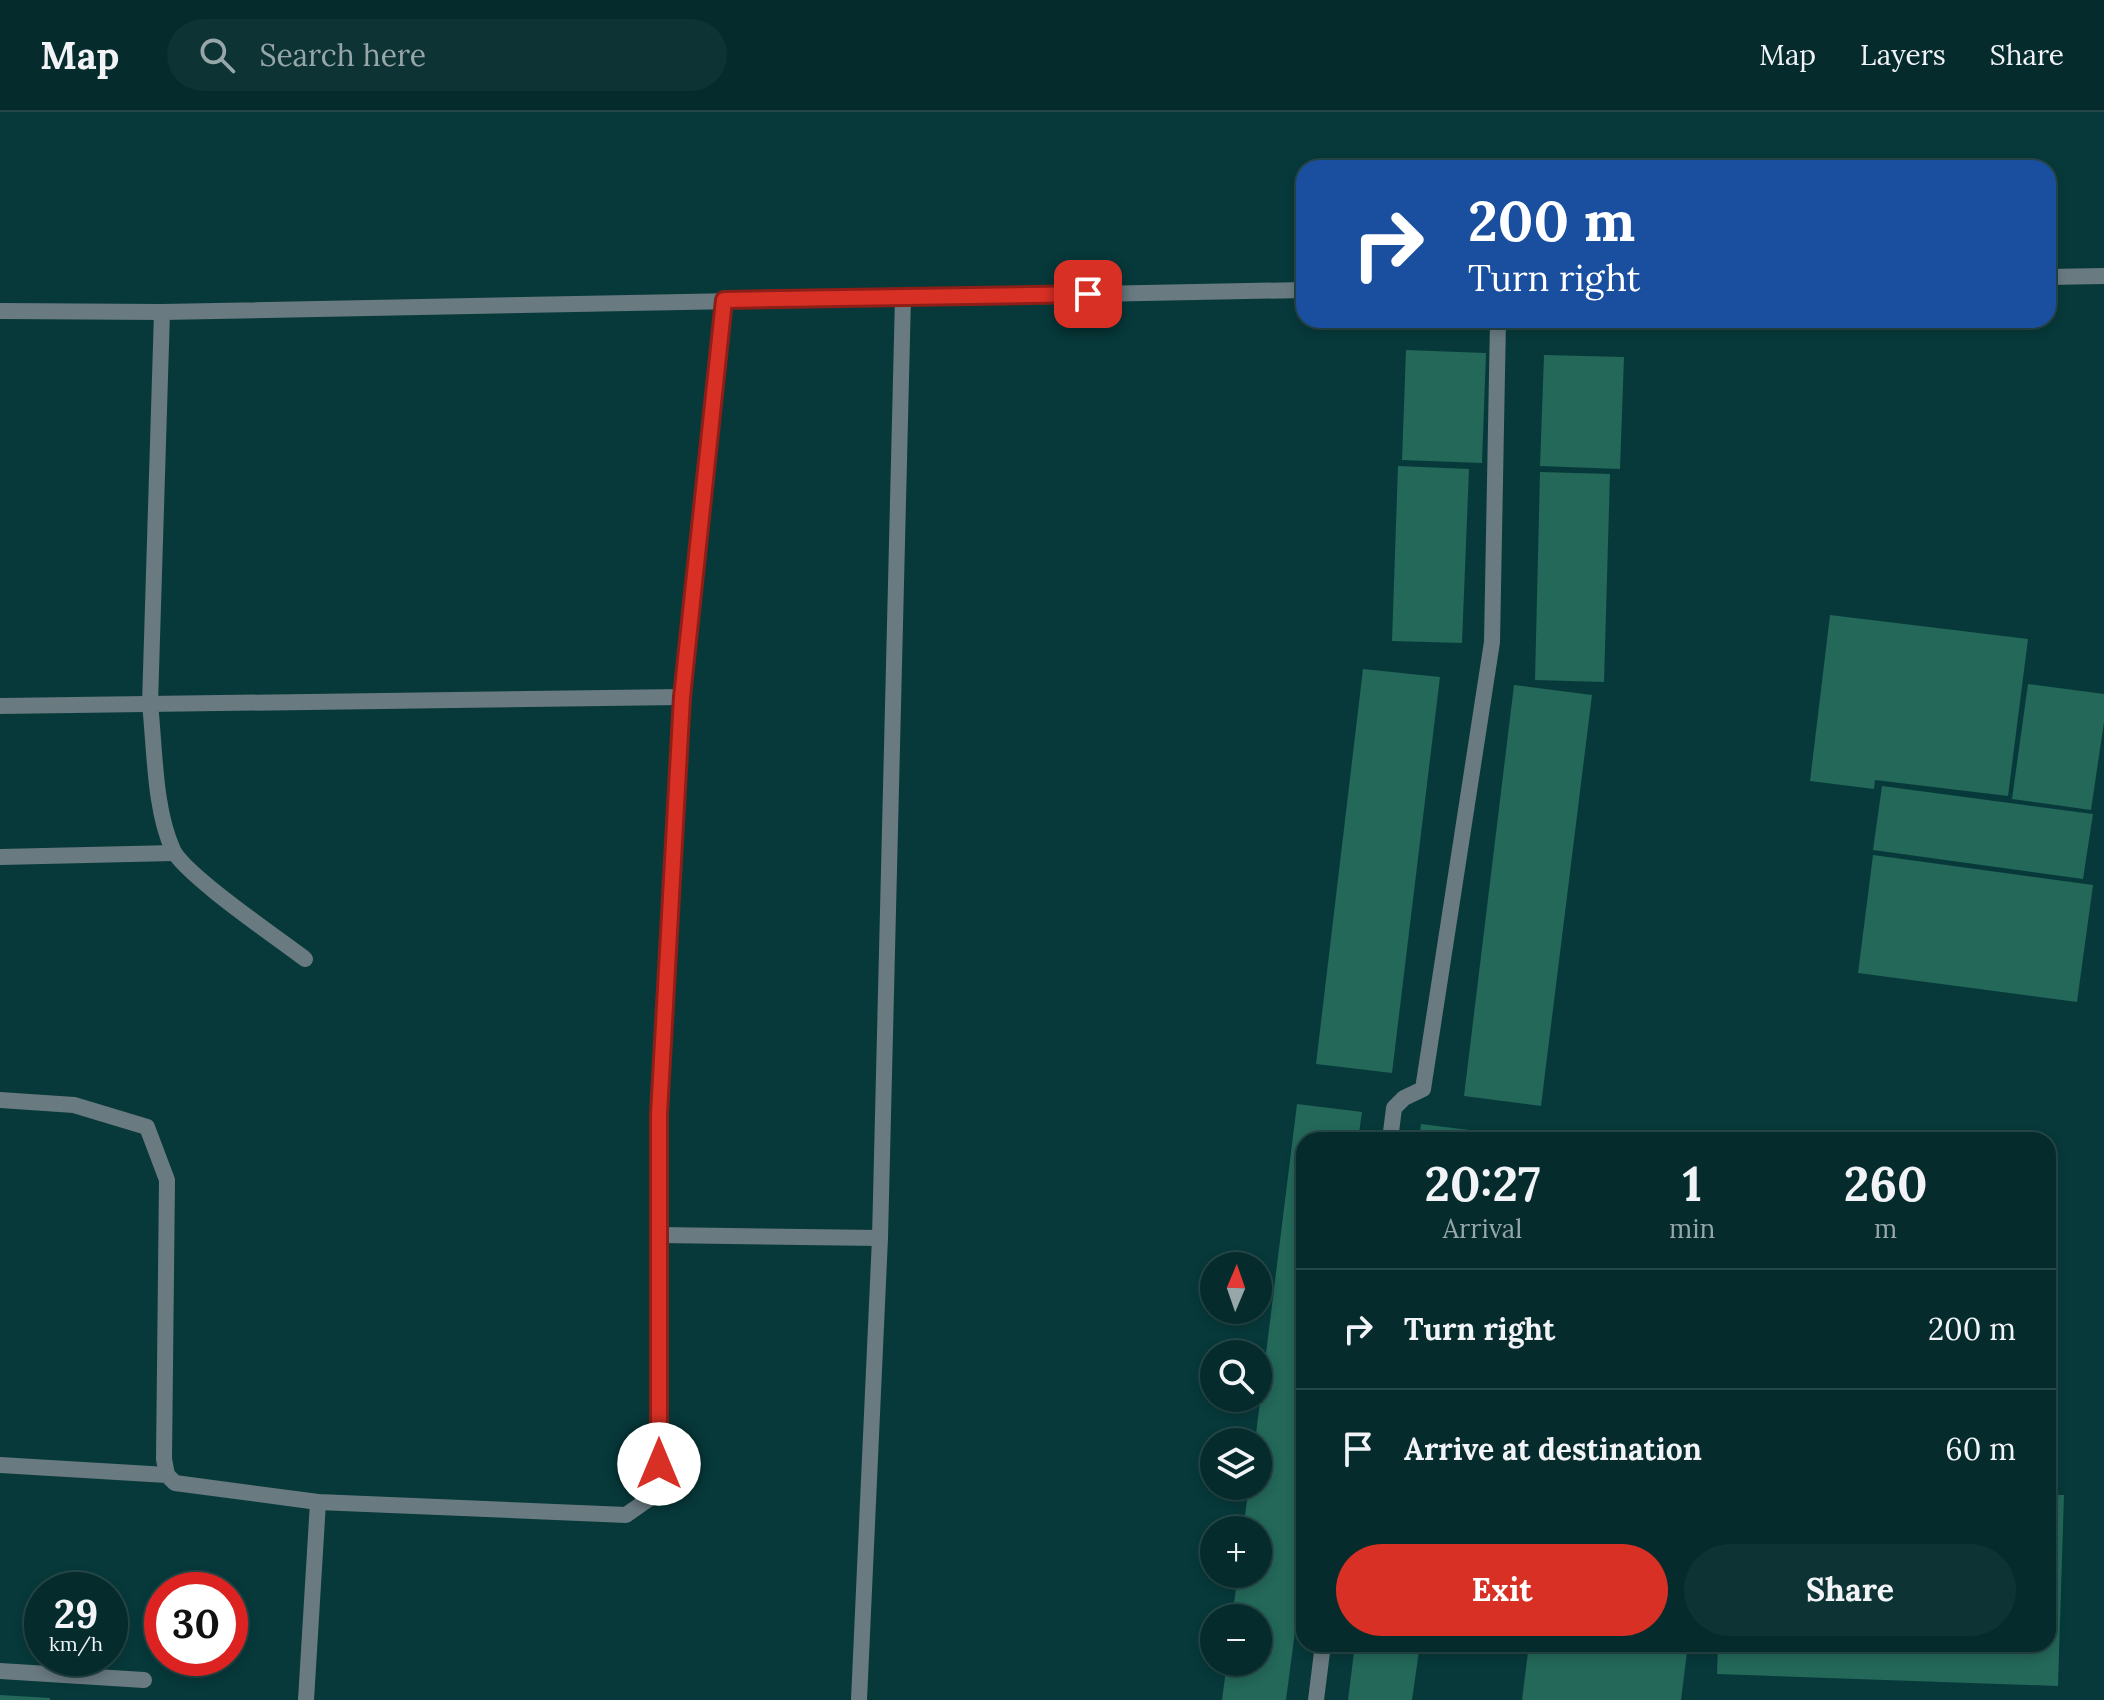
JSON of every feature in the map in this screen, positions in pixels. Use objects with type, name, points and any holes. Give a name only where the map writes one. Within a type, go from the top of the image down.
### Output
[{"type":"street","points":[[2056,277],[2104,276]]},
{"type":"street","points":[[0,311],[162,312],[1296,290]]},
{"type":"street","points":[[859,1700],[880,1238],[903,297]]},
{"type":"street","points":[[0,1100],[74,1105],[147,1127],[167,1180],[164,1459],[167,1475],[175,1483],[318,1502],[626,1515],[653,1496],[659,1464],[659,1114],[682,697],[724,300]]},
{"type":"street","points":[[162,312],[150,704],[162,819],[174,853],[200,878],[305,959]]},
{"type":"street","points":[[1391,1132],[1394,1108],[1404,1098],[1423,1089],[1492,642],[1498,328]]},
{"type":"street","points":[[0,706],[682,697]]},
{"type":"street","points":[[0,857],[174,853]]},
{"type":"street","points":[[659,1235],[880,1238]]},
{"type":"street","points":[[0,1465],[167,1475]]},
{"type":"street","points":[[306,1700],[318,1502]]},
{"type":"street","points":[[1316,1700],[1322,1652]]},
{"type":"street","points":[[0,1671],[144,1680]]},
{"type":"building","points":[[1406,350],[1486,353],[1482,463],[1402,460]]},
{"type":"building","points":[[1544,355],[1624,357],[1620,469],[1540,466]]},
{"type":"building","points":[[1398,466],[1469,469],[1462,643],[1392,641]]},
{"type":"building","points":[[1540,472],[1610,474],[1604,682],[1535,680]]},
{"type":"building","points":[[1830,615],[2028,639],[2008,796],[1875,780],[1874,789],[1810,781]]},
{"type":"building","points":[[1363,669],[1440,677],[1392,1073],[1316,1064]]},
{"type":"building","points":[[2028,684],[2104,694],[2104,722],[2091,810],[2012,799]]},
{"type":"building","points":[[1514,685],[1592,695],[1541,1106],[1464,1096]]},
{"type":"building","points":[[1882,786],[2093,814],[2083,879],[1873,850]]},
{"type":"building","points":[[1873,855],[2093,885],[2077,1002],[1858,973]]},
{"type":"building","points":[[1297,1104],[1362,1112],[1359,1132],[1296,1132],[1296,1623],[1286,1700],[1222,1700],[1225,1676],[1272,1676],[1272,1604],[1234,1604],[1236,1588],[1272,1588],[1272,1516],[1245,1516],[1247,1500],[1272,1500],[1272,1428],[1257,1428],[1259,1412],[1272,1412],[1272,1340],[1268,1340]]},
{"type":"building","points":[[1421,1124],[1485,1132],[1420,1132]]},
{"type":"building","points":[[2056,1495],[2064,1495],[2058,1686],[1717,1674],[1718,1652],[2056,1652]]},
{"type":"building","points":[[1354,1652],[1419,1652],[1412,1700],[1348,1700]]},
{"type":"building","points":[[1528,1652],[1687,1652],[1681,1700],[1522,1700]]},
{"type":"building","points":[[0,1695],[50,1698],[50,1700],[0,1700]]},
{"type":"route","points":[[659,1464],[659,1114],[682,697],[724,300],[1088,294]]}]
